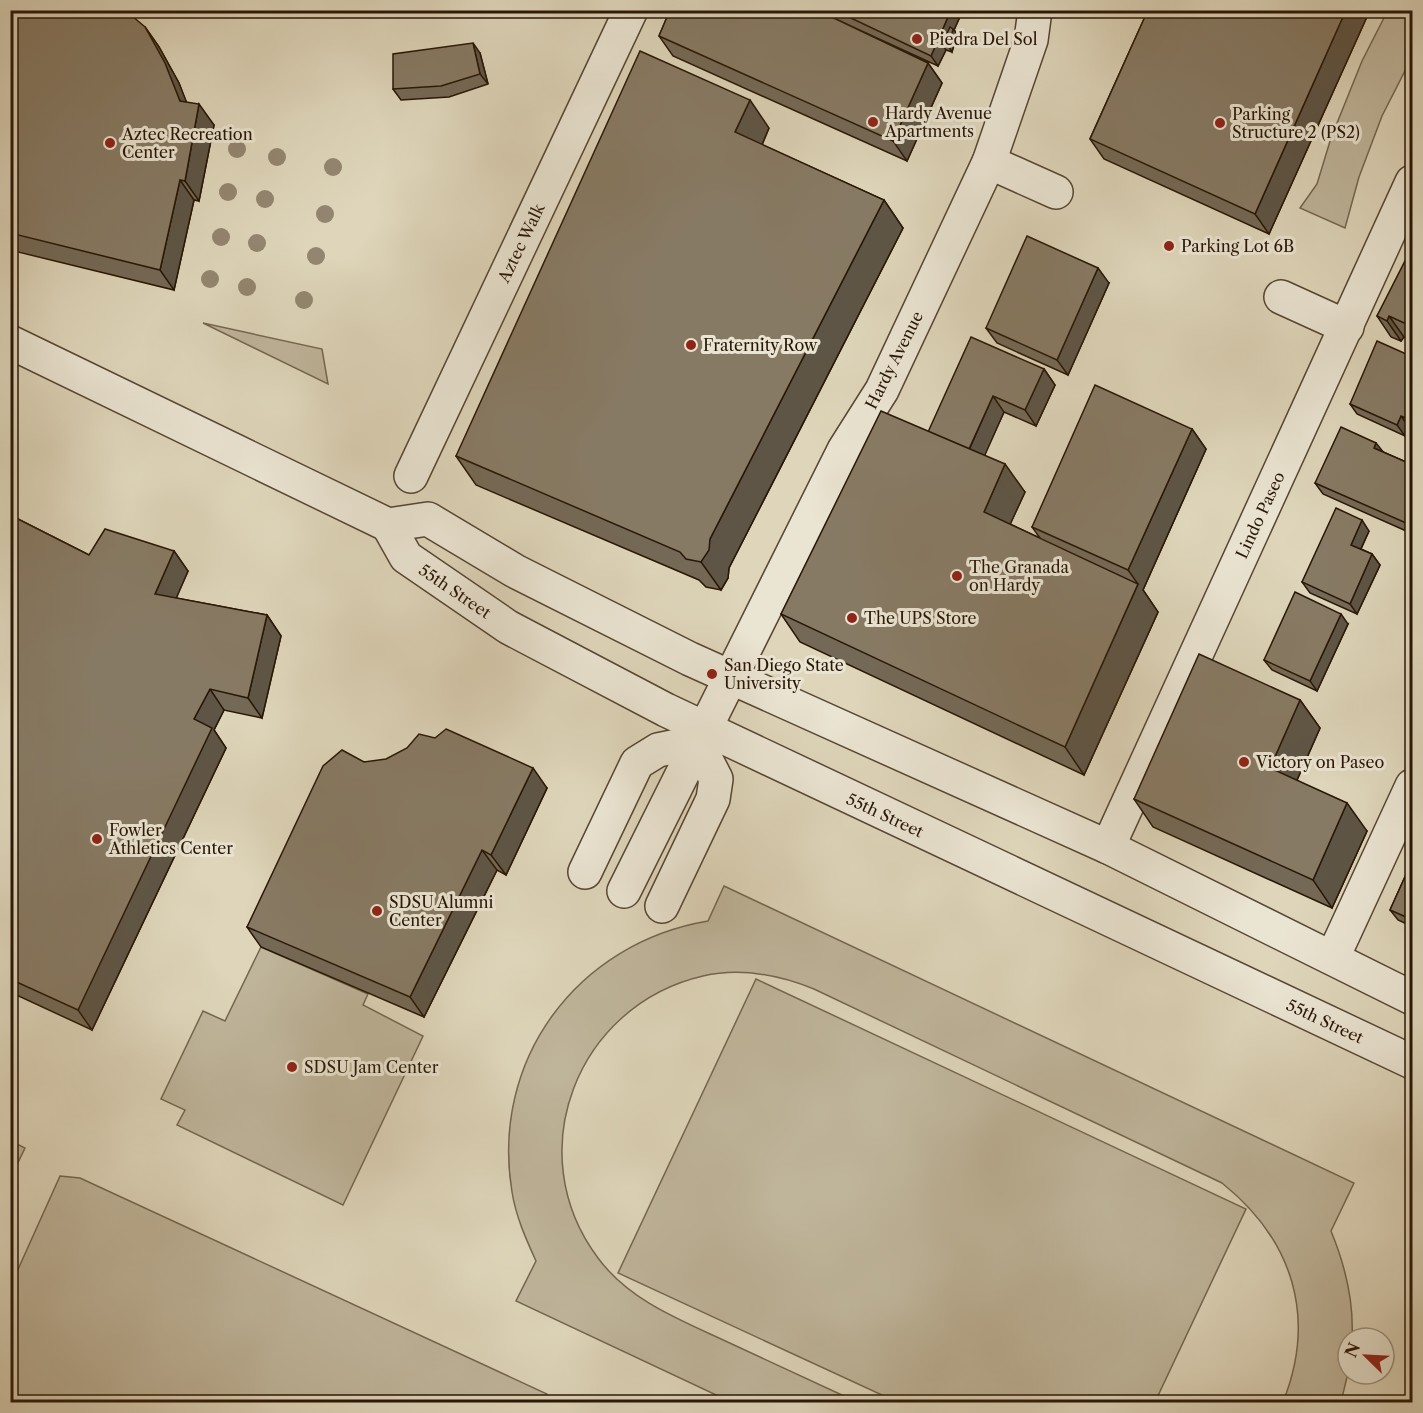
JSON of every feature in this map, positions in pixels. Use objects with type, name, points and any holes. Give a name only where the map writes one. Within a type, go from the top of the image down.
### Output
[{"type":"street","name":"Aztec Walk","points":[[411,476],[631,10]]},
{"type":"street","name":"Hardy Avenue","points":[[624,891],[844,450],[882,390],[989,162],[1031,40],[1035,10]]},
{"type":"street","points":[[989,162],[1056,192]]},
{"type":"street","name":"Lindo Paseo","points":[[1108,848],[1413,182]]},
{"type":"street","points":[[1281,297],[1347,327]]},
{"type":"street","points":[[10,342],[388,525],[428,519],[515,571],[729,677],[1108,848],[1413,998]]},
{"type":"street","name":"55th Street","points":[[388,525],[406,557],[508,627],[701,735],[1413,1062]]},
{"type":"street","points":[[585,872],[637,763],[658,750],[701,735],[716,779],[713,799],[662,906]]},
{"type":"street","points":[[1333,957],[1413,786]]},
{"type":"shaded area","points":[[1388,10],[1412,11],[1412,57],[1382,116],[1359,177],[1345,228],[1300,208],[1317,184],[1331,138],[1362,61]]},
{"type":"shaded area","points":[[203,323],[322,349],[328,384]]},
{"type":"shaded area","points":[[724,886],[1354,1183],[1331,1231],[1344,1270],[1352,1310],[1352,1326],[1336,1326],[1336,1386],[1345,1386],[1341,1402],[1283,1402],[1293,1371],[1298,1340],[1297,1310],[1292,1282],[1281,1255],[1266,1229],[1246,1205],[1222,1183],[814,989],[774,976],[746,972],[703,976],[659,992],[622,1018],[594,1050],[574,1088],[563,1130],[563,1174],[575,1217],[598,1258],[626,1287],[660,1310],[857,1402],[731,1402],[516,1301],[536,1261],[514,1201],[509,1143],[515,1097],[530,1054],[553,1015],[583,982],[619,954],[661,934],[708,921]]},
{"type":"shaded area","name":"SDSU Jam Center","points":[[261,947],[368,994],[363,1005],[423,1036],[343,1205],[177,1125],[185,1110],[161,1099],[203,1011],[225,1021]]},
{"type":"shaded area","points":[[756,979],[1246,1209],[1155,1402],[897,1402],[618,1273]]},
{"type":"shaded area","points":[[11,1141],[25,1148],[11,1177]]},
{"type":"shaded area","points":[[60,1176],[80,1178],[547,1394],[552,1402],[11,1402],[11,1285]]},
{"type":"building","name":"Aztec Recreation Center","points":[[10,10],[125,10],[145,27],[165,63],[180,101],[199,104],[185,181],[180,180],[160,270],[10,233]]},
{"type":"building","name":"Hardy Avenue Apartments","points":[[670,10],[817,10],[928,63],[893,141],[659,36]]},
{"type":"building","points":[[825,10],[833,10],[838,16]]},
{"type":"building","name":"Piedra Del Sol","points":[[834,10],[951,10],[931,56]]},
{"type":"building","name":"Parking Structure 2 (PS2)","points":[[1148,10],[1346,10],[1255,214],[1090,139]]},
{"type":"building","points":[[950,27],[953,29],[949,47],[942,44]]},
{"type":"building","points":[[473,43],[480,74],[441,86],[393,89],[393,54]]},
{"type":"building","name":"Fraternity Row","points":[[640,51],[750,100],[735,132],[884,200],[710,539],[709,550],[701,562],[686,559],[680,552],[456,456]]},
{"type":"building","points":[[1027,236],[1098,268],[1057,360],[986,328]]},
{"type":"building","points":[[1409,253],[1413,255],[1413,327],[1389,316],[1387,321],[1377,316]]},
{"type":"building","points":[[971,337],[1044,369],[1025,410],[993,396],[969,449],[928,432]]},
{"type":"building","points":[[1377,341],[1413,357],[1413,421],[1401,416],[1397,425],[1350,404]]},
{"type":"building","points":[[1095,385],[1192,429],[1128,570],[1032,527]]},
{"type":"building","name":"The Granada on Hardy","points":[[881,411],[1005,464],[984,512],[1138,584],[1065,747],[781,614]]},
{"type":"building","points":[[1341,427],[1376,443],[1374,448],[1413,465],[1413,526],[1315,483]]},
{"type":"building","points":[[1336,508],[1362,520],[1351,545],[1372,554],[1350,604],[1302,582]]},
{"type":"building","name":"Fowler Athletics Center","points":[[10,515],[89,555],[105,529],[174,551],[155,594],[267,615],[248,698],[210,689],[194,719],[212,728],[78,1010],[10,979],[10,931],[17,917],[10,914]]},
{"type":"building","points":[[1295,592],[1341,614],[1310,681],[1264,660]]},
{"type":"building","name":"Victory on Paseo","points":[[1199,654],[1300,700],[1270,768],[1347,803],[1313,880],[1134,799]]},
{"type":"building","name":"SDSU Alumni Center","points":[[446,729],[533,768],[491,855],[482,850],[410,997],[247,927],[323,766],[342,750],[364,762],[386,759],[407,748],[419,734],[435,738]]},
{"type":"building","points":[[1413,859],[1413,920],[1390,910]]},
{"type":"place","name":"Piedra Del Sol","points":[[917,39]]},
{"type":"place","name":"Hardy Avenue Apartments","points":[[873,122]]},
{"type":"place","name":"Parking Structure 2 (PS2)","points":[[1220,123]]},
{"type":"place","name":"Aztec Recreation Center","points":[[110,143]]},
{"type":"place","name":"Parking Lot 6B","points":[[1169,246]]},
{"type":"place","name":"Fraternity Row","points":[[691,345]]},
{"type":"place","name":"The Granada on Hardy","points":[[957,576]]},
{"type":"place","name":"The UPS Store","points":[[852,618]]},
{"type":"place","name":"San Diego State University","points":[[712,674]]},
{"type":"place","name":"Victory on Paseo","points":[[1244,762]]},
{"type":"place","name":"Fowler Athletics Center","points":[[97,839]]},
{"type":"place","name":"SDSU Alumni Center","points":[[377,911]]},
{"type":"place","name":"SDSU Jam Center","points":[[292,1067]]}]
